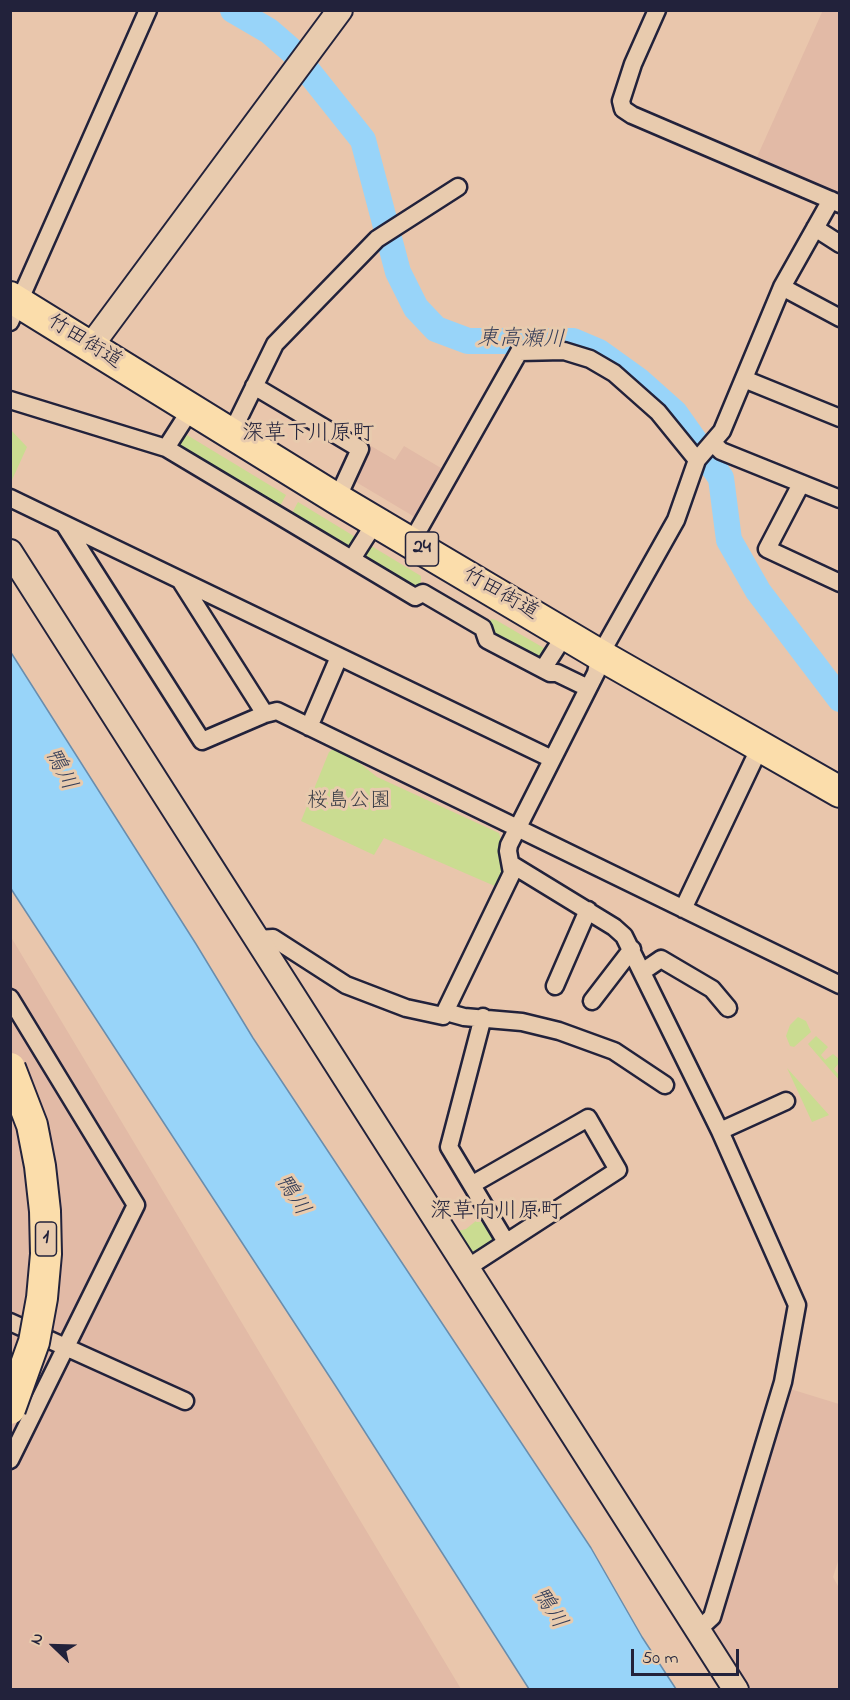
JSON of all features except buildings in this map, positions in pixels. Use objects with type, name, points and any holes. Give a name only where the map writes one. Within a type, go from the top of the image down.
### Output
[{"type":"highway","name":"竹田街道","points":[[14,307],[90,347],[337,499],[600,655],[760,747],[837,783]]},
{"type":"highway","name":"1","points":[[10,1068],[32,1125],[40,1166],[45,1211],[46,1254],[42,1298],[34,1342],[10,1410]]},
{"type":"street","points":[[14,307],[148,10]]},
{"type":"street","points":[[90,347],[340,10]]},
{"type":"street","points":[[258,939],[273,938],[346,985],[406,1008],[444,1016],[512,873],[508,852],[588,688],[600,655],[676,520],[697,460],[722,431],[782,287],[815,228],[835,202],[632,115],[623,109],[621,101],[633,64],[657,10]]},
{"type":"street","points":[[231,434],[275,344],[377,239],[458,188]]},
{"type":"street","points":[[815,228],[840,244]]},
{"type":"street","points":[[782,287],[840,318]]},
{"type":"street","points":[[411,543],[519,352],[564,351],[590,359],[614,373],[658,412],[697,460]]},
{"type":"street","points":[[744,379],[840,418]]},
{"type":"street","points":[[254,386],[360,449],[337,499]]},
{"type":"street","points":[[10,400],[166,448],[415,597],[423,593],[483,628],[487,640],[543,669],[588,688]]},
{"type":"street","points":[[166,448],[191,409]]},
{"type":"street","points":[[712,443],[721,451],[840,499]]},
{"type":"street","points":[[801,484],[767,549],[840,583]]},
{"type":"street","points":[[10,498],[552,759]]},
{"type":"street","points":[[351,559],[376,521]]},
{"type":"street","points":[[64,524],[202,741],[277,711],[840,985]]},
{"type":"street","points":[[10,552],[735,1689]]},
{"type":"street","points":[[180,580],[265,714]]},
{"type":"street","points":[[543,669],[566,633]]},
{"type":"street","points":[[309,727],[339,657]]},
{"type":"street","points":[[683,909],[760,747]]},
{"type":"street","points":[[512,864],[614,927],[632,949],[720,1131],[797,1305],[783,1382],[712,1617],[698,1630]]},
{"type":"street","points":[[555,986],[588,910]]},
{"type":"street","points":[[592,1001],[632,949]]},
{"type":"street","points":[[642,972],[661,959],[712,989],[728,1008]]},
{"type":"street","points":[[10,998],[136,1205],[10,1460]]},
{"type":"street","points":[[446,1012],[464,1017],[522,1022],[615,1051],[665,1085]]},
{"type":"street","points":[[483,1017],[449,1147],[506,1242]]},
{"type":"street","points":[[720,1131],[786,1101]]},
{"type":"street","points":[[467,1268],[618,1170],[588,1118],[473,1184]]},
{"type":"street","points":[[10,1322],[86,1354],[185,1401]]},
{"type":"shaded area","points":[[823,10],[839,11],[839,193],[757,157]]},
{"type":"shaded area","points":[[371,446],[395,460],[404,446],[446,471],[418,519],[351,479]]},
{"type":"shaded area","points":[[11,937],[461,1689],[11,1689]]},
{"type":"shaded area","points":[[787,1388],[839,1404],[840,1555],[833,1577],[839,1588],[839,1689],[746,1689],[712,1635]]},
{"type":"green space","points":[[11,430],[27,447],[10,480]]},
{"type":"green space","points":[[187,435],[286,495],[279,508],[176,448]]},
{"type":"green space","points":[[298,502],[357,538],[349,548],[291,515]]},
{"type":"green space","points":[[368,544],[421,576],[421,582],[416,589],[360,557]]},
{"type":"green space","points":[[491,619],[549,651],[542,659],[536,658],[492,634],[488,624]]},
{"type":"green space","name":"桜島公園","points":[[335,748],[352,757],[377,777],[499,833],[506,857],[504,872],[497,887],[384,838],[374,855],[301,821],[329,752]]},
{"type":"green space","points":[[798,1017],[806,1021],[811,1032],[794,1047],[790,1046],[786,1036],[790,1025]]},
{"type":"green space","points":[[816,1036],[828,1047],[821,1055],[825,1060],[833,1054],[839,1059],[834,1069],[838,1074],[839,1072],[839,1080],[808,1044]]},
{"type":"green space","points":[[787,1068],[829,1115],[812,1122]]},
{"type":"green space","points":[[477,1220],[489,1226],[494,1235],[492,1246],[473,1258],[454,1232],[466,1229]]},
{"type":"water","name":"鴨川","points":[[10,651],[253,1038],[591,1548],[642,1637],[676,1689],[529,1689],[335,1385],[15,895],[10,887]]},
{"type":"waterway","name":"東高瀬川","points":[[233,10],[269,31],[292,51],[363,140],[398,272],[416,308],[436,329],[468,341],[573,341],[599,352],[638,380],[675,413],[721,478],[729,540],[758,591],[840,699]]},
{"type":"district","name":"深草下川原町","points":[[308,435]]},
{"type":"district","name":"深草向川原町","points":[[496,1213]]}]
